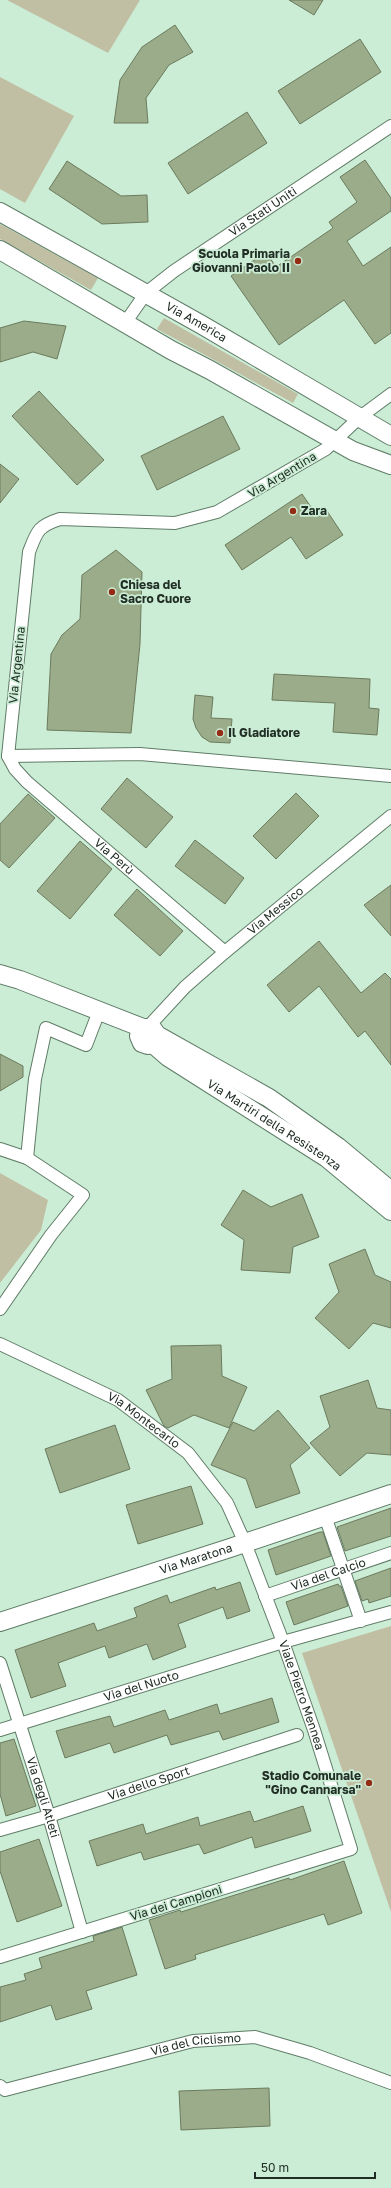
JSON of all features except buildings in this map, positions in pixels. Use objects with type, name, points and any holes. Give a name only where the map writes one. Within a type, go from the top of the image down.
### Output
[{"type":"street","name":"Via Stati Uniti","points":[[125,323],[146,293],[225,236],[391,126]]},
{"type":"street","name":"Via America","points":[[0,212],[146,293],[348,429],[353,451],[391,465]]},
{"type":"street","name":"Via America","points":[[0,250],[125,323],[348,429],[391,436]]},
{"type":"street","name":"Via Argentina","points":[[8,756],[29,552],[35,535],[44,524],[60,518],[175,523],[198,519],[232,505],[348,429],[391,394]]},
{"type":"street","points":[[8,756],[140,754],[391,776]]},
{"type":"street","name":"Via Perù","points":[[8,756],[15,770],[27,782],[224,952]]},
{"type":"street","name":"Via Messico","points":[[148,1034],[164,1010],[185,987],[224,952],[391,816]]},
{"type":"street","name":"Via Martiri della Resistenza","points":[[0,974],[99,1016]]},
{"type":"street","name":"Via Martiri della Resistenza","points":[[0,982],[19,986],[148,1034],[268,1098],[338,1147],[391,1191]]},
{"type":"street","points":[[27,1158],[35,1079],[46,1028],[86,1045],[99,1016]]},
{"type":"street","name":"Via Martiri della Resistenza","points":[[148,1034],[168,1056],[327,1158],[391,1211]]},
{"type":"street","points":[[0,1149],[27,1158],[83,1196],[51,1235],[0,1309]]},
{"type":"street","name":"Via Montecarlo","points":[[0,1344],[118,1400],[188,1453],[227,1503],[245,1543]]},
{"type":"street","name":"Via Maratona","points":[[0,1622],[391,1494]]},
{"type":"street","points":[[325,1516],[361,1621]]},
{"type":"street","name":"Viale Pietro Mennea","points":[[245,1543],[314,1730],[351,1849]]},
{"type":"street","name":"Via del Calcio","points":[[265,1596],[391,1552]]},
{"type":"street","name":"Via del Nuoto","points":[[0,1730],[282,1642],[391,1612]]},
{"type":"street","name":"Via degli Atleti","points":[[0,1663],[49,1816],[82,1932]]},
{"type":"street","name":"Via dello Sport","points":[[0,1830],[49,1816],[297,1736]]},
{"type":"street","name":"Via dei Campioni","points":[[0,1957],[351,1849]]},
{"type":"street","name":"Via del Ciclismo","points":[[0,2086],[5,2090],[193,2041],[255,2037],[310,2053],[391,2084]]},
{"type":"green space","points":[[7,0],[140,0],[108,53]]},
{"type":"green space","points":[[0,77],[74,116],[25,203],[0,189]]},
{"type":"green space","points":[[0,224],[98,278],[91,290],[0,239]]},
{"type":"green space","points":[[164,318],[298,394],[293,403],[157,329]]},
{"type":"green space","points":[[0,1173],[48,1200],[41,1230],[0,1283]]},
{"type":"green space","name":"Stadio Comunale \"Gino Cannarsa\"","points":[[391,1626],[391,1912],[302,1653]]},
{"type":"place","name":"Scuola Primaria Giovanni Paolo II","points":[[298,261]]},
{"type":"place","name":"Zara","points":[[293,511]]},
{"type":"place","name":"Chiesa del Sacro Cuore","points":[[112,592]]},
{"type":"place","name":"Il Gladiatore","points":[[220,733]]},
{"type":"place","name":"Stadio Comunale \"Gino Cannarsa\"","points":[[369,1783]]}]
